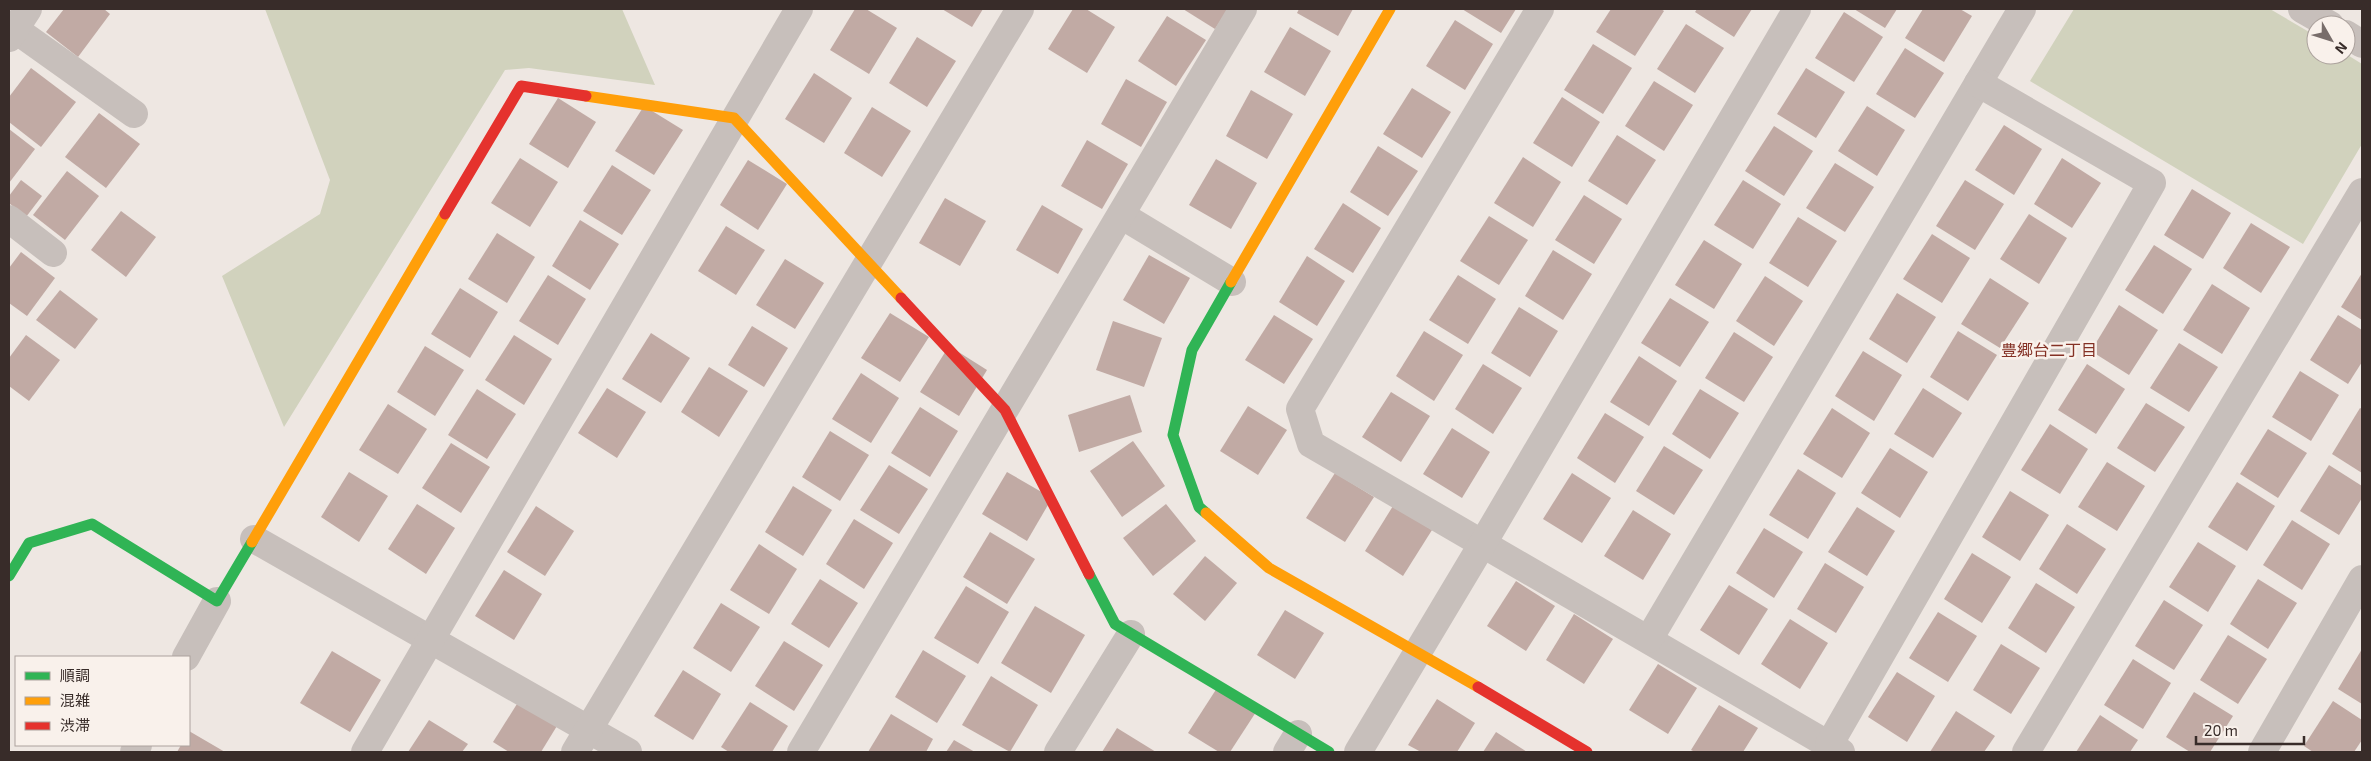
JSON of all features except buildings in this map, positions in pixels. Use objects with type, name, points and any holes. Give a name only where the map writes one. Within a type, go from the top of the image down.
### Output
[{"type":"street","points":[[366,752],[799,9]]},
{"type":"street","points":[[575,752],[1020,9]]},
{"type":"street","points":[[801,752],[1243,9]]},
{"type":"street","points":[[1390,9],[1192,350],[1173,435],[1199,507],[1269,568],[1419,652],[1587,752]]},
{"type":"street","points":[[1540,9],[1300,409],[1311,444],[1649,639],[1835,749],[2152,183],[1978,83]]},
{"type":"street","points":[[1358,752],[1483,544],[1796,9]]},
{"type":"street","points":[[1649,639],[2022,9]]},
{"type":"street","points":[[15,25],[134,114]]},
{"type":"street","points":[[187,656],[216,601],[521,86],[734,118],[1005,410],[1115,624],[1293,743],[1329,752]]},
{"type":"street","points":[[2026,752],[2362,192]]},
{"type":"street","points":[[1121,215],[1232,282]]},
{"type":"street","points":[[9,218],[53,253]]},
{"type":"street","points":[[9,576],[29,543],[92,524],[216,601]]},
{"type":"street","points":[[254,539],[628,752]]},
{"type":"street","points":[[2262,752],[2362,579]]},
{"type":"street","points":[[1058,752],[1131,634]]},
{"type":"green space","points":[[265,9],[622,9],[655,85],[529,68],[505,70],[284,427],[222,276],[320,214],[330,180]]},
{"type":"green space","points":[[2074,9],[2270,9],[2306,30],[2306,65],[2356,65],[2356,60],[2362,64],[2362,144],[2303,244],[2030,81]]},
{"type":"traffic: fast","points":[[1206,513],[1199,507],[1173,435],[1192,350],[1231,282]]},
{"type":"traffic: fast","points":[[9,576],[29,543],[92,524],[217,601],[252,542]]},
{"type":"traffic: fast","points":[[1089,574],[1115,624],[1329,752]]},
{"type":"traffic: slow","points":[[1231,282],[1390,9]]},
{"type":"traffic: slow","points":[[586,96],[734,118],[901,298]]},
{"type":"traffic: slow","points":[[252,542],[445,214]]},
{"type":"traffic: slow","points":[[1206,513],[1269,568],[1478,687]]},
{"type":"traffic: jam","points":[[445,214],[521,86],[586,96]]},
{"type":"traffic: jam","points":[[901,298],[1005,410],[1089,574]]},
{"type":"traffic: jam","points":[[1478,687],[1587,752]]},
{"type":"district","name":"豊郷台二丁目","points":[[2049,349]]}]
